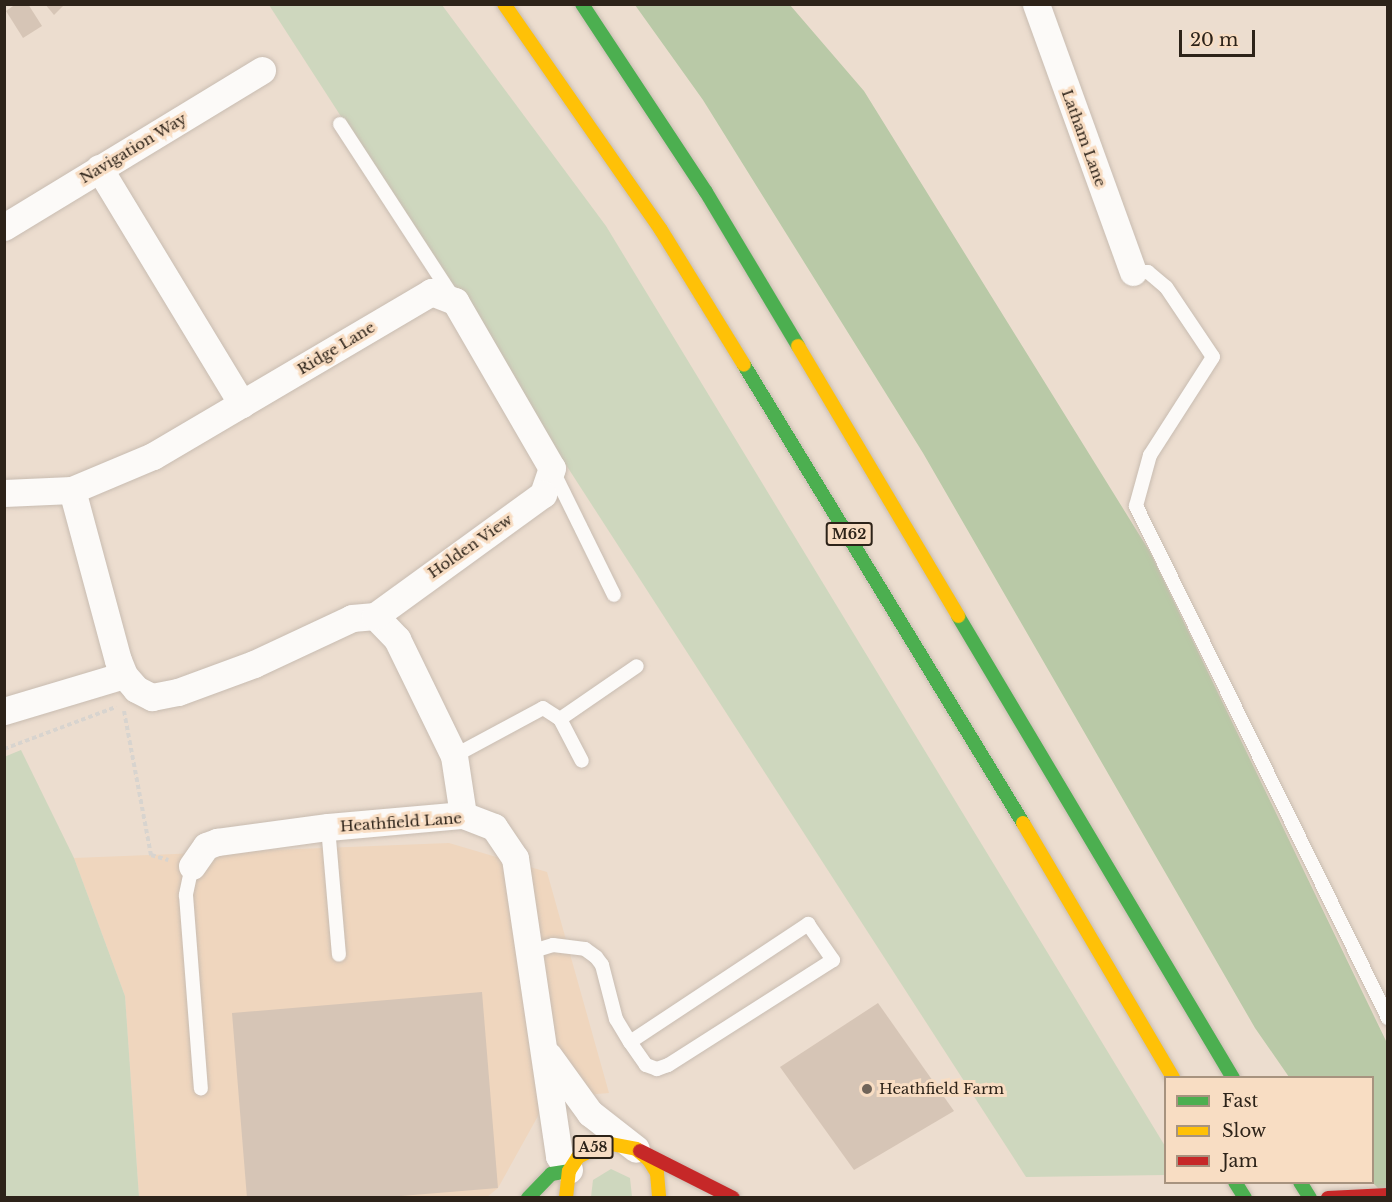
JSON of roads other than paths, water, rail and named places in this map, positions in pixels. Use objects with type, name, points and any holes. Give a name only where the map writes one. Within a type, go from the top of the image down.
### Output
[{"type":"main road","name":"M62","points":[[504,4],[661,230],[990,767],[1172,1076]]},
{"type":"main road","points":[[582,4],[706,192],[1232,1076]]},
{"type":"main road","name":"A58","points":[[566,1197],[569,1171],[590,1148],[614,1143],[637,1149],[733,1197]]},
{"type":"main road","points":[[637,1149],[657,1173],[659,1197]]},
{"type":"main road","name":"A58","points":[[528,1197],[551,1174],[569,1171]]},
{"type":"main road","points":[[1236,1184],[1245,1197]]},
{"type":"main road","points":[[1301,1184],[1310,1197]]},
{"type":"main road","points":[[1328,1197],[1388,1195]]},
{"type":"street","name":"Latham Lane","points":[[1036,4],[1133,272]]},
{"type":"street","name":"Navigation Way","points":[[4,227],[262,70]]},
{"type":"street","points":[[99,168],[242,404]]},
{"type":"street","points":[[443,296],[552,468]]},
{"type":"street","name":"Ridge Lane","points":[[72,490],[153,456],[242,404],[443,296]]},
{"type":"street","name":"Holden View","points":[[375,616],[543,494],[552,468]]},
{"type":"street","points":[[4,493],[72,490],[124,675],[152,697],[178,692],[254,664],[352,618],[375,616],[397,639],[454,756],[463,815]]},
{"type":"street","points":[[4,711],[124,675]]},
{"type":"street","name":"Heathfield Lane","points":[[192,867],[206,846],[217,842],[328,827],[463,815],[494,827],[515,858],[546,1052],[559,1156],[569,1171]]},
{"type":"street","name":"Heathfield Lane","points":[[546,1052],[590,1113],[637,1149]]},
{"type":"lane","points":[[340,124],[443,296]]},
{"type":"lane","points":[[1133,272],[1148,272],[1166,286],[1213,357],[1150,455],[1136,506],[1388,1018]]},
{"type":"lane","points":[[552,468],[614,596]]},
{"type":"lane","points":[[560,719],[637,666]]},
{"type":"lane","points":[[454,756],[543,708],[560,719],[582,761]]},
{"type":"lane","points":[[328,827],[339,955]]},
{"type":"lane","points":[[192,867],[186,895],[201,1088]]},
{"type":"lane","points":[[530,952],[553,945],[585,950],[596,957],[603,964],[616,1019],[630,1042],[646,1065],[663,1067],[833,960],[808,924],[630,1042]]},
{"type":"place","name":"Heathfield Farm","points":[[867,1089]]}]
